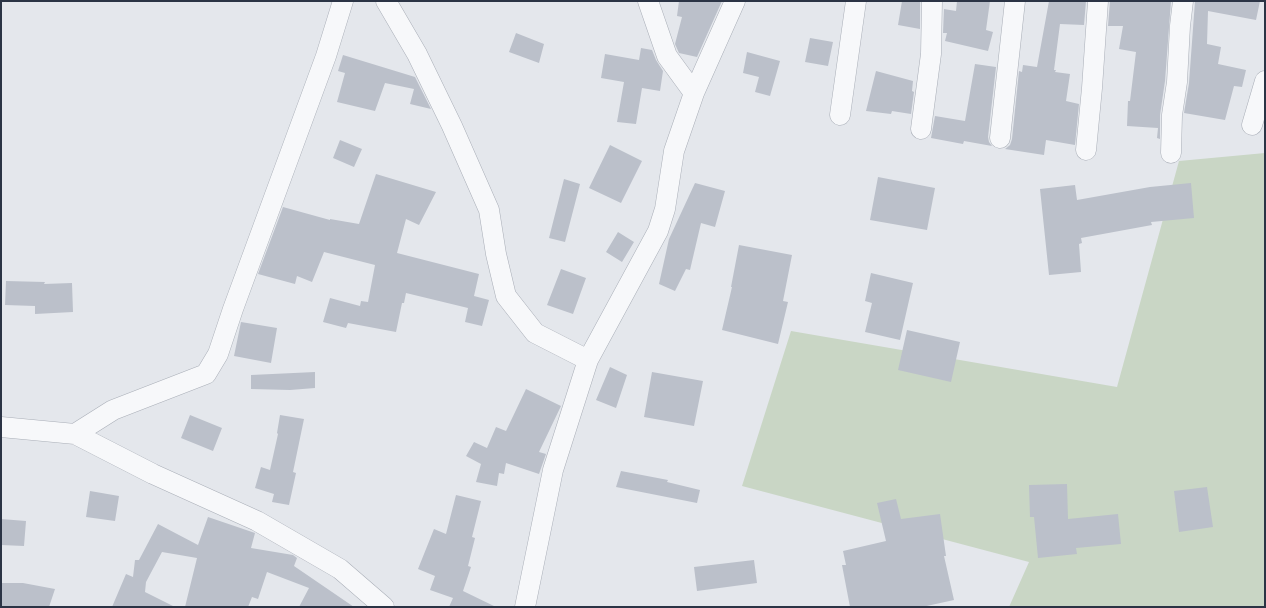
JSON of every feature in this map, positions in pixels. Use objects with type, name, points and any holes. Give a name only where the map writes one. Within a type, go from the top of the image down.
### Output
[{"type":"street","points":[[75,434],[113,410],[206,374],[218,354],[326,56],[343,1]]},
{"type":"street","points":[[386,1],[417,54],[452,126],[489,210],[496,254],[506,296],[535,333],[588,360]]},
{"type":"street","points":[[648,1],[667,56],[694,93]]},
{"type":"street","points":[[525,607],[553,470],[588,360],[658,231],[665,209],[674,150],[694,93],[735,1]]},
{"type":"street","points":[[840,116],[856,1]]},
{"type":"street","points":[[921,129],[931,54],[932,1]]},
{"type":"street","points":[[1000,138],[1015,1]]},
{"type":"street","points":[[1086,150],[1098,1]]},
{"type":"street","points":[[1171,153],[1172,115],[1177,82],[1183,1]]},
{"type":"street","points":[[1252,125],[1265,81]]},
{"type":"street","points":[[1,426],[75,434],[153,474],[257,521],[340,569],[384,607]]},
{"type":"green space","points":[[1265,153],[1265,607],[1009,607],[1029,562],[742,486],[791,331],[1117,387],[1179,161]]},
{"type":"building","points":[[679,1],[722,1],[697,57],[679,53],[675,44],[682,17],[677,16]]},
{"type":"building","points":[[902,1],[920,1],[920,29],[898,25]]},
{"type":"building","points":[[957,1],[990,1],[986,30],[993,32],[988,51],[945,41],[947,33],[943,33],[944,9],[956,11]]},
{"type":"building","points":[[1049,1],[1086,1],[1084,25],[1060,24],[1054,70],[1056,70],[1055,72],[1070,74],[1066,101],[1079,104],[1075,145],[1046,140],[1044,155],[1005,149],[1010,145],[1012,139],[1019,71],[1022,72],[1023,65],[1037,67]]},
{"type":"building","points":[[1110,1],[1171,1],[1165,81],[1160,115],[1160,139],[1157,138],[1158,128],[1127,126],[1128,101],[1130,101],[1136,52],[1119,49],[1123,26],[1108,26]]},
{"type":"building","points":[[1195,1],[1260,1],[1256,20],[1208,11],[1207,44],[1221,47],[1218,64],[1246,70],[1242,87],[1234,86],[1225,120],[1184,113],[1189,83]]},
{"type":"building","points":[[516,33],[544,44],[539,63],[509,52]]},
{"type":"building","points":[[810,38],[833,42],[828,66],[805,62]]},
{"type":"building","points":[[641,48],[652,50],[663,71],[660,91],[642,88],[636,124],[617,122],[624,82],[601,78],[605,54],[639,60]]},
{"type":"building","points":[[747,52],[780,61],[770,96],[755,92],[759,77],[743,73]]},
{"type":"building","points":[[343,55],[415,77],[431,109],[410,104],[414,89],[385,83],[375,111],[337,102],[345,73],[338,71]]},
{"type":"building","points":[[975,64],[996,67],[988,137],[992,146],[964,141],[963,144],[931,138],[935,116],[965,121]]},
{"type":"building","points":[[876,71],[913,81],[912,91],[914,92],[911,114],[892,111],[891,114],[866,111]]},
{"type":"building","points":[[340,140],[362,149],[354,167],[333,158]]},
{"type":"building","points":[[610,145],[642,161],[621,203],[589,188]]},
{"type":"building","points":[[376,174],[436,192],[419,225],[406,219],[397,253],[479,274],[474,296],[489,300],[482,326],[465,322],[468,308],[406,293],[396,332],[348,323],[346,328],[323,322],[330,298],[360,306],[361,301],[368,302],[375,265],[324,252],[312,282],[297,276],[295,284],[258,274],[283,207],[330,220],[359,224]]},
{"type":"building","points":[[878,177],[935,188],[927,230],[870,220]]},
{"type":"building","points":[[564,179],[580,184],[565,242],[549,238]]},
{"type":"building","points":[[695,183],[725,191],[715,227],[701,223],[690,270],[686,269],[675,291],[659,284],[669,239]]},
{"type":"building","points":[[1191,183],[1194,218],[1151,222],[1152,225],[1081,238],[1082,243],[1079,244],[1081,272],[1049,275],[1040,189],[1075,185],[1077,200],[1150,187]]},
{"type":"building","points":[[618,232],[634,242],[622,262],[606,252]]},
{"type":"building","points":[[739,245],[792,255],[783,301],[788,302],[778,344],[722,330]]},
{"type":"building","points":[[561,269],[586,278],[573,314],[547,305]]},
{"type":"building","points":[[871,273],[913,283],[900,340],[865,332],[872,303],[865,301]]},
{"type":"building","points":[[6,281],[45,282],[44,284],[72,283],[73,312],[35,314],[35,306],[5,305]]},
{"type":"building","points":[[241,322],[277,328],[271,363],[234,356]]},
{"type":"building","points":[[907,330],[960,342],[951,382],[898,370]]},
{"type":"building","points":[[610,367],[627,375],[616,408],[596,400]]},
{"type":"building","points":[[315,372],[315,388],[290,390],[251,389],[251,375]]},
{"type":"building","points":[[652,372],[703,381],[694,426],[644,417]]},
{"type":"building","points":[[526,389],[561,406],[539,452],[546,454],[539,474],[506,463],[504,474],[499,473],[497,486],[476,482],[481,464],[466,456],[474,442],[487,448],[496,427],[506,431]]},
{"type":"building","points":[[190,415],[222,428],[213,451],[181,438]]},
{"type":"building","points":[[280,415],[304,419],[293,472],[296,473],[289,505],[272,502],[274,494],[255,488],[261,467],[270,470]]},
{"type":"building","points":[[621,471],[668,480],[667,482],[700,490],[697,503],[616,487]]},
{"type":"building","points":[[1067,484],[1068,519],[1118,514],[1121,544],[1076,548],[1077,554],[1038,558],[1034,517],[1030,517],[1029,485]]},
{"type":"building","points":[[1207,487],[1213,527],[1179,532],[1174,491]]},
{"type":"building","points":[[90,491],[119,496],[115,521],[86,517]]},
{"type":"building","points":[[456,495],[481,501],[472,537],[475,538],[468,566],[471,567],[463,591],[496,607],[449,607],[453,598],[430,590],[435,576],[418,569],[434,529],[446,534]]},
{"type":"building","points":[[896,499],[901,519],[940,514],[946,556],[944,556],[954,600],[922,607],[850,607],[842,565],[846,565],[843,551],[886,541],[877,503]]},
{"type":"building","points":[[208,517],[255,533],[251,548],[293,555],[297,558],[294,566],[354,607],[299,607],[309,588],[267,572],[258,599],[252,597],[248,607],[185,607],[197,558],[162,552],[146,582],[145,592],[175,607],[112,607],[126,574],[133,577],[135,560],[139,560],[158,524],[198,545]]},
{"type":"building","points":[[1,519],[26,521],[24,546],[1,545]]},
{"type":"building","points":[[754,560],[757,583],[697,591],[694,567]]},
{"type":"building","points":[[1,583],[23,583],[55,589],[49,607],[1,607]]}]
